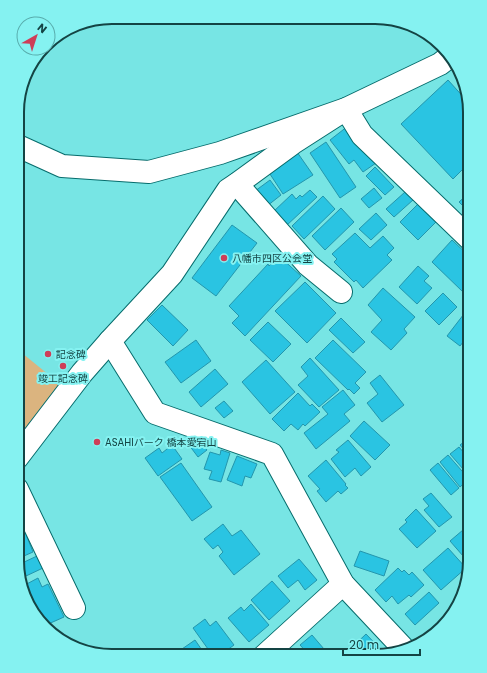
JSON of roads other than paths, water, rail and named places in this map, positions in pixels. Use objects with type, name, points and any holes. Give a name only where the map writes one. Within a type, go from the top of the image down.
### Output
[{"type":"street","points":[[24,149],[62,166],[149,172],[220,153],[346,109],[440,64],[445,60]]},
{"type":"street","points":[[24,449],[82,373],[172,274],[228,190],[293,143],[346,109]]},
{"type":"street","points":[[346,109],[362,135],[463,232]]},
{"type":"street","points":[[237,184],[308,265],[341,292]]},
{"type":"street","points":[[110,341],[155,413],[272,454],[343,584],[400,645]]},
{"type":"street","points":[[24,504],[74,608]]},
{"type":"street","points":[[272,649],[343,584]]},
{"type":"place","name":"八幡市四区公会堂","points":[[224,258]]},
{"type":"place","name":"記念碑","points":[[48,354]]},
{"type":"place","name":"竣工記念碑","points":[[63,366]]},
{"type":"place","name":"ASAHIパーク 橋本愛宕山","points":[[97,442]]}]
